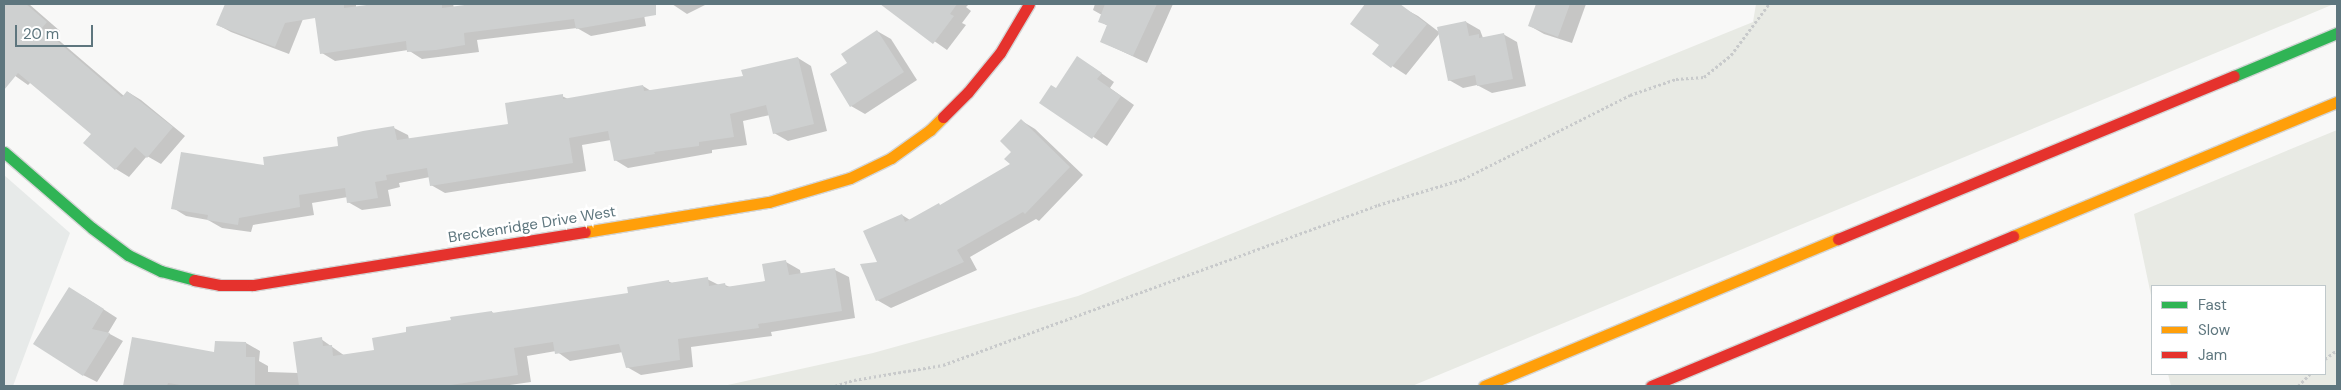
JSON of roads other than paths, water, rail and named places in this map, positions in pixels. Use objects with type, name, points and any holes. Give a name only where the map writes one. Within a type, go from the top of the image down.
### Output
[{"type":"main road","name":"Breckenridge Drive West","points":[[4,152],[92,228],[128,255],[161,271],[196,281],[220,285],[253,285],[769,202],[850,178],[891,158],[930,130],[968,92],[1000,53],[1025,14],[1029,4]]},
{"type":"main road","points":[[1484,386],[2337,33]]},
{"type":"main road","points":[[1651,386],[2337,102]]}]
